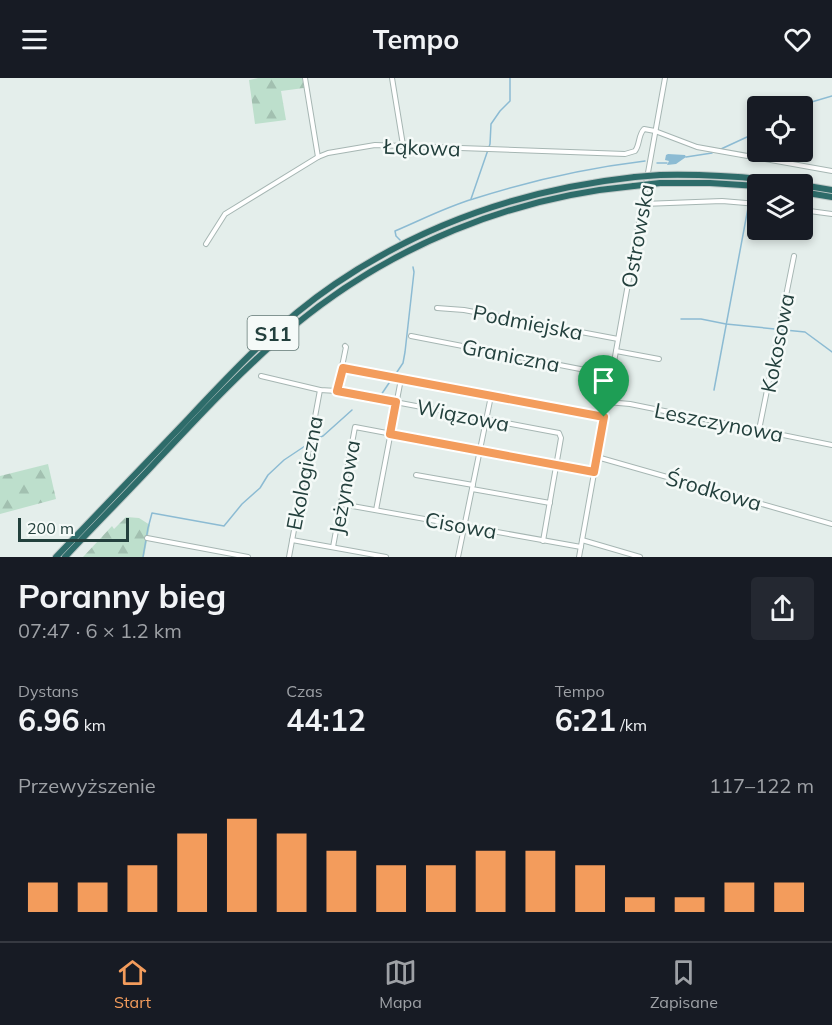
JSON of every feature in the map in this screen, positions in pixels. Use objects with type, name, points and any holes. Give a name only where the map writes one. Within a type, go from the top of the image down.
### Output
[{"type":"highway","name":"S11","points":[[56,557],[261,344],[333,285],[412,239],[468,214],[515,199],[599,181],[660,175],[716,175],[747,178]]},
{"type":"highway","name":"S11","points":[[65,557],[248,366],[296,324],[346,287],[384,264],[425,243],[485,218],[550,199],[660,183],[747,185]]},
{"type":"highway","name":"S11","points":[[813,187],[832,190]]},
{"type":"highway","points":[[813,194],[832,197]]},
{"type":"street","points":[[305,78],[318,157]]},
{"type":"street","points":[[392,78],[403,146]]},
{"type":"street","name":"Ostrowska","points":[[579,557],[665,78]]},
{"type":"street","name":"Łąkowa","points":[[206,244],[227,213],[328,153],[375,145],[625,154],[638,148],[642,130],[655,131]]},
{"type":"street","points":[[655,131],[697,147],[832,171]]},
{"type":"street","points":[[643,204],[722,201],[747,203]]},
{"type":"street","points":[[813,211],[832,214]]},
{"type":"street","name":"Kokosowa","points":[[759,430],[794,256]]},
{"type":"street","name":"Podmiejska","points":[[437,308],[464,310],[618,339]]},
{"type":"street","name":"Graniczna","points":[[411,336],[611,375]]},
{"type":"street","points":[[337,391],[343,368],[345,346]]},
{"type":"street","points":[[616,351],[659,359]]},
{"type":"street","points":[[343,368],[604,417]]},
{"type":"street","name":"Wiązowa","points":[[261,376],[320,390],[337,391],[559,433],[561,438],[556,465]]},
{"type":"street","points":[[376,510],[400,379]]},
{"type":"street","name":"Ekologiczna","points":[[289,557],[320,390]]},
{"type":"street","points":[[458,557],[491,396]]},
{"type":"street","name":"Leszczynowa","points":[[606,402],[630,404],[832,445]]},
{"type":"street","name":"Jeżynowa","points":[[333,547],[355,427],[390,434]]},
{"type":"street","points":[[390,434],[594,472]]},
{"type":"street","name":"Środkowa","points":[[597,457],[832,524]]},
{"type":"street","points":[[543,540],[556,465]]},
{"type":"street","points":[[416,475],[550,503]]},
{"type":"street","name":"Cisowa","points":[[341,504],[581,547]]},
{"type":"street","points":[[147,538],[248,557]]},
{"type":"street","points":[[292,540],[386,557]]},
{"type":"street","points":[[582,540],[640,557]]},
{"type":"green space","points":[[302,78],[304,88],[281,91],[286,120],[255,124],[249,80]]},
{"type":"green space","points":[[48,464],[56,499],[0,514],[0,476]]},
{"type":"green space","points":[[126,517],[139,518],[150,525],[144,557],[83,557],[112,526],[114,529]]},
{"type":"water","points":[[668,154],[685,155],[686,157],[676,164],[667,165],[669,161],[665,160]]},
{"type":"waterway","points":[[471,199],[490,144],[491,124],[510,101],[510,78]]},
{"type":"waterway","points":[[813,102],[832,96]]},
{"type":"waterway","points":[[721,149],[747,137]]},
{"type":"waterway","points":[[686,157],[712,153]]},
{"type":"waterway","points":[[400,240],[395,231],[463,202],[558,176],[645,161]]},
{"type":"waterway","points":[[657,163],[667,163]]},
{"type":"waterway","points":[[714,390],[747,213]]},
{"type":"waterway","points":[[395,375],[403,363],[405,352],[413,267]]},
{"type":"waterway","points":[[681,319],[701,319],[726,324],[805,332],[832,352]]},
{"type":"waterway","points":[[381,395],[391,380]]},
{"type":"waterway","points":[[312,441],[323,436],[352,410]]},
{"type":"waterway","points":[[143,557],[152,513],[224,526],[242,504],[260,488],[268,475],[284,460],[308,444]]},
{"type":"route","points":[[343,368],[604,417],[594,472],[390,434],[396,402],[337,391],[343,368]]}]
